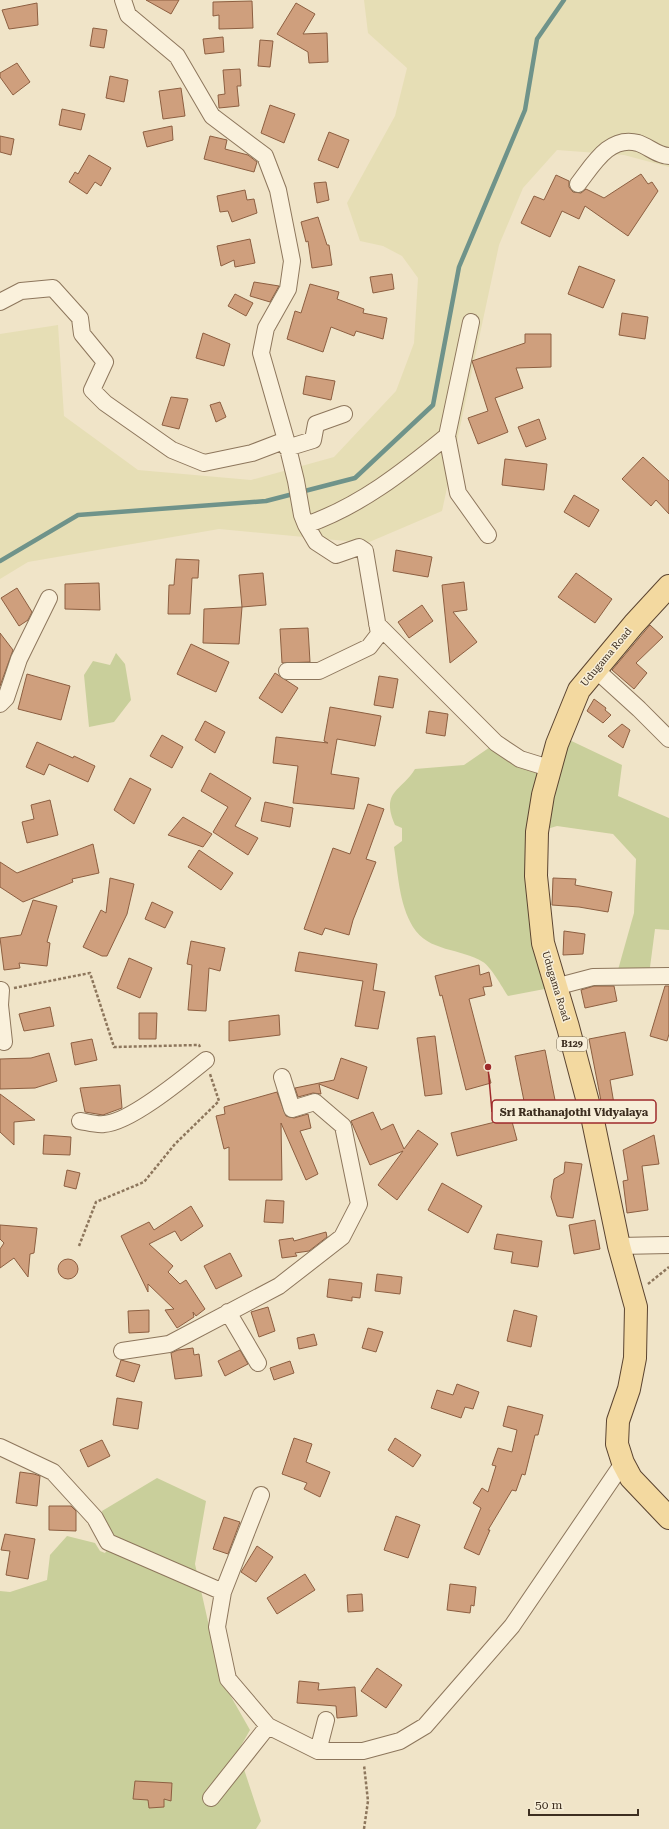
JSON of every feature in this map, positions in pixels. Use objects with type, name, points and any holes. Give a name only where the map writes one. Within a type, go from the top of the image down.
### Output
[{"type":"main road","name":"Udugama Road","points":[[669,586],[595,669],[579,690],[549,768],[537,832],[536,876],[543,943],[568,1026],[593,1121],[619,1246],[634,1296],[637,1326],[635,1358],[629,1389],[618,1421],[617,1444],[623,1463],[640,1489],[669,1518]]},
{"type":"street","points":[[123,0],[128,15],[178,56],[212,116],[265,156],[278,190],[292,261],[288,289],[266,328],[261,353],[296,482],[304,523],[316,542],[336,554],[359,547],[365,551],[379,634],[369,647],[319,671],[287,671]]},
{"type":"street","points":[[578,184],[604,151],[617,142],[637,142],[669,156]]},
{"type":"street","points":[[0,302],[21,291],[53,288],[80,318],[82,334],[105,362],[92,390],[105,403],[172,450],[204,463],[286,444],[313,440],[316,424],[344,414]]},
{"type":"street","points":[[471,322],[447,436],[458,493],[488,535]]},
{"type":"street","points":[[304,523],[333,516],[397,477],[447,436]]},
{"type":"street","points":[[0,704],[6,698],[19,659],[49,598]]},
{"type":"street","points":[[377,624],[496,743],[520,758],[549,768]]},
{"type":"street","points":[[595,669],[669,739]]},
{"type":"street","points":[[555,987],[593,977],[669,976]]},
{"type":"street","points":[[1,990],[0,1005],[4,1042]]},
{"type":"street","points":[[80,1121],[105,1124],[126,1117],[184,1078],[206,1060]]},
{"type":"street","points":[[122,1351],[170,1344],[279,1286],[342,1237],[360,1204],[343,1126],[315,1102],[292,1110],[282,1077]]},
{"type":"street","points":[[619,1246],[669,1245]]},
{"type":"street","points":[[228,1312],[258,1363]]},
{"type":"street","points":[[0,1447],[52,1472],[95,1518],[108,1542],[223,1592]]},
{"type":"street","points":[[262,1495],[223,1592],[217,1628],[228,1679],[268,1726],[318,1751],[363,1751],[400,1741],[425,1726],[512,1626],[623,1463]]},
{"type":"street","points":[[318,1751],[326,1720]]},
{"type":"street","points":[[211,1798],[268,1726]]},
{"type":"path","points":[[1,990],[90,973],[114,1047],[199,1045],[206,1060],[219,1101],[175,1144],[144,1182],[96,1202],[78,1246]]},
{"type":"path","points":[[634,1296],[669,1266]]},
{"type":"path","points":[[363,1751],[368,1801],[364,1829]]},
{"type":"shaded area","points":[[364,0],[669,0],[669,167],[624,155],[557,150],[523,188],[499,245],[442,511],[367,543],[219,529],[28,562],[0,579],[0,334],[58,325],[64,416],[138,470],[251,480],[334,457],[396,391],[414,343],[418,278],[402,256],[383,246],[360,241],[347,203],[395,116],[407,68],[368,33]]},
{"type":"green space","points":[[116,653],[125,664],[131,700],[114,722],[89,727],[84,675],[93,661],[110,665]]},
{"type":"green space","points":[[561,736],[622,765],[618,796],[669,818],[669,930],[655,929],[649,975],[616,977],[634,913],[636,859],[613,834],[557,826],[537,832],[555,987],[508,996],[493,973],[483,962],[427,941],[419,935],[413,927],[405,909],[400,888],[394,847],[402,841],[402,828],[395,825],[391,814],[391,798],[394,792],[415,769],[464,765],[496,743],[549,768]]},
{"type":"green space","points":[[157,1478],[206,1501],[195,1564],[221,1679],[250,1730],[238,1751],[261,1821],[256,1829],[0,1829],[0,1591],[10,1592],[47,1580],[50,1555],[67,1536],[95,1543],[100,1551],[105,1553],[109,1547],[102,1511]]},
{"type":"building","points":[[146,0],[179,0],[171,14]]},
{"type":"building","points":[[252,1],[253,28],[219,29],[219,15],[213,16],[213,2]]},
{"type":"building","points":[[37,3],[38,25],[9,29],[2,10]]},
{"type":"building","points":[[296,3],[315,14],[303,34],[327,33],[328,62],[309,63],[308,52],[277,34]]},
{"type":"building","points":[[93,28],[107,30],[104,48],[90,46]]},
{"type":"building","points":[[223,37],[224,52],[205,54],[203,39]]},
{"type":"building","points":[[260,40],[273,41],[270,67],[258,66]]},
{"type":"building","points":[[17,63],[30,82],[13,95],[0,77],[0,73]]},
{"type":"building","points":[[240,69],[241,86],[237,86],[239,106],[219,108],[218,95],[225,94],[223,70]]},
{"type":"building","points":[[110,76],[128,80],[124,102],[106,98]]},
{"type":"building","points":[[181,88],[185,116],[163,119],[159,91]]},
{"type":"building","points":[[270,105],[295,114],[284,143],[261,133]]},
{"type":"building","points":[[62,109],[85,114],[81,130],[59,125]]},
{"type":"building","points":[[172,126],[173,140],[147,147],[143,132]]},
{"type":"building","points":[[329,132],[349,140],[338,168],[318,160]]},
{"type":"building","points":[[0,136],[14,139],[11,155],[0,152]]},
{"type":"building","points":[[210,136],[227,140],[225,149],[248,155],[257,162],[254,172],[204,159]]},
{"type":"building","points":[[89,155],[111,168],[101,186],[95,182],[87,194],[69,182],[75,172],[78,174]]},
{"type":"building","points":[[641,174],[648,184],[652,182],[658,191],[628,236],[585,206],[579,219],[562,211],[550,237],[521,223],[534,196],[544,200],[556,175],[569,181],[569,187],[573,192],[581,193],[586,189],[604,198]]},
{"type":"building","points":[[326,182],[329,200],[317,203],[314,183]]},
{"type":"building","points":[[245,190],[247,200],[254,199],[257,213],[232,222],[228,211],[220,212],[217,196]]},
{"type":"building","points":[[318,217],[327,245],[329,245],[332,265],[312,268],[308,241],[306,242],[301,222]]},
{"type":"building","points":[[250,239],[255,263],[235,267],[234,260],[221,266],[217,246]]},
{"type":"building","points":[[579,266],[615,280],[603,308],[568,294]]},
{"type":"building","points":[[392,274],[394,289],[373,293],[370,277]]},
{"type":"building","points":[[254,282],[279,286],[270,302],[250,296]]},
{"type":"building","points":[[310,284],[339,292],[337,299],[364,309],[363,313],[387,318],[383,339],[356,331],[354,336],[331,327],[323,352],[287,339],[295,311],[301,313]]},
{"type":"building","points":[[235,294],[253,303],[246,316],[228,306]]},
{"type":"building","points":[[622,313],[648,317],[645,339],[619,335]]},
{"type":"building","points":[[203,333],[230,344],[224,366],[196,358]]},
{"type":"building","points":[[525,334],[551,334],[551,367],[516,368],[523,388],[495,398],[508,432],[478,444],[468,418],[488,411],[472,361],[525,343]]},
{"type":"building","points":[[306,376],[335,381],[331,400],[303,394]]},
{"type":"building","points":[[171,397],[188,399],[179,429],[162,425]]},
{"type":"building","points":[[220,402],[226,417],[216,422],[210,405]]},
{"type":"building","points":[[539,419],[546,439],[526,447],[518,427]]},
{"type":"building","points":[[643,457],[669,481],[669,514],[656,500],[651,506],[622,479]]},
{"type":"building","points":[[505,459],[547,464],[544,490],[502,485]]},
{"type":"building","points":[[574,495],[599,510],[589,527],[564,512]]},
{"type":"building","points":[[396,550],[432,557],[428,577],[393,571]]},
{"type":"building","points":[[176,559],[199,560],[198,578],[192,578],[190,614],[168,614],[169,585],[174,585]]},
{"type":"building","points":[[263,573],[266,605],[242,607],[239,575]]},
{"type":"building","points":[[576,573],[612,599],[595,623],[558,597]]},
{"type":"building","points":[[464,582],[467,610],[453,612],[477,642],[450,663],[442,585]]},
{"type":"building","points":[[99,583],[100,610],[65,609],[65,584]]},
{"type":"building","points":[[17,588],[32,612],[28,620],[19,626],[1,598]]},
{"type":"building","points":[[422,605],[433,621],[409,638],[398,622]]},
{"type":"building","points":[[242,607],[239,644],[203,643],[204,609]]},
{"type":"building","points":[[650,625],[663,637],[636,663],[647,673],[634,689],[612,670]]},
{"type":"building","points":[[308,628],[310,662],[282,663],[280,629]]},
{"type":"building","points":[[0,633],[13,650],[0,686]]},
{"type":"building","points":[[191,644],[229,662],[216,692],[177,674]]},
{"type":"building","points":[[275,673],[298,688],[282,713],[259,698]]},
{"type":"building","points":[[27,674],[70,686],[61,720],[18,709]]},
{"type":"building","points":[[379,676],[398,679],[393,708],[374,705]]},
{"type":"building","points":[[594,699],[606,708],[605,710],[611,715],[603,723],[587,711]]},
{"type":"building","points":[[330,707],[381,716],[375,746],[337,739],[331,774],[359,778],[354,809],[293,803],[298,766],[273,763],[276,737],[328,743],[324,741]]},
{"type":"building","points":[[429,711],[448,714],[445,736],[426,733]]},
{"type":"building","points":[[205,721],[225,732],[215,753],[195,740]]},
{"type":"building","points":[[622,724],[630,730],[623,748],[608,736]]},
{"type":"building","points":[[162,735],[183,747],[172,768],[150,756]]},
{"type":"building","points":[[37,742],[73,758],[74,756],[95,766],[88,782],[49,764],[44,775],[26,767]]},
{"type":"building","points":[[210,773],[251,798],[235,826],[258,838],[248,855],[213,832],[228,807],[201,791]]},
{"type":"building","points":[[130,778],[151,789],[134,824],[114,810]]},
{"type":"building","points":[[50,800],[58,835],[27,843],[22,822],[34,819],[31,805]]},
{"type":"building","points":[[265,802],[293,808],[290,827],[261,821]]},
{"type":"building","points":[[368,804],[384,809],[366,859],[376,862],[353,920],[349,935],[325,928],[322,935],[304,929],[333,848],[350,854]]},
{"type":"building","points":[[183,817],[212,834],[203,847],[168,835]]},
{"type":"building","points":[[93,844],[99,873],[72,879],[73,882],[23,902],[0,887],[0,862],[17,873]]},
{"type":"building","points":[[199,850],[233,873],[221,890],[188,867]]},
{"type":"building","points":[[110,878],[134,884],[127,914],[107,956],[102,956],[83,947],[101,910],[106,913]]},
{"type":"building","points":[[553,878],[576,879],[575,885],[612,892],[608,912],[579,907],[552,905]]},
{"type":"building","points":[[33,900],[57,906],[47,942],[50,943],[47,966],[19,963],[20,968],[4,970],[0,938],[21,935]]},
{"type":"building","points":[[152,902],[173,912],[165,928],[145,919]]},
{"type":"building","points":[[564,931],[585,934],[583,954],[563,955]]},
{"type":"building","points":[[191,941],[225,948],[220,971],[209,968],[206,1011],[188,1010],[192,965],[187,964]]},
{"type":"building","points":[[299,952],[377,964],[373,990],[385,992],[378,1029],[355,1026],[363,981],[295,971]]},
{"type":"building","points":[[129,958],[152,968],[140,998],[117,988]]},
{"type":"building","points":[[479,965],[480,975],[489,972],[492,986],[483,987],[485,995],[469,999],[491,1083],[466,1090],[442,995],[440,996],[435,976]]},
{"type":"building","points":[[594,986],[614,986],[617,1001],[585,1008],[581,990]]},
{"type":"building","points":[[665,986],[669,986],[669,1034],[667,1041],[650,1036]]},
{"type":"building","points":[[50,1007],[54,1026],[24,1031],[19,1014]]},
{"type":"building","points":[[139,1013],[157,1013],[156,1039],[139,1039]]},
{"type":"building","points":[[279,1015],[280,1035],[229,1041],[229,1021]]},
{"type":"building","points":[[625,1032],[633,1075],[610,1080],[614,1104],[602,1106],[589,1039]]},
{"type":"building","points":[[435,1036],[442,1094],[425,1096],[417,1038]]},
{"type":"building","points":[[92,1039],[97,1060],[75,1065],[71,1043]]},
{"type":"building","points":[[545,1050],[558,1115],[528,1121],[515,1056]]},
{"type":"building","points":[[49,1053],[57,1081],[35,1088],[0,1089],[0,1059],[31,1058]]},
{"type":"building","points":[[341,1058],[367,1067],[358,1099],[319,1084],[321,1094],[313,1093],[298,1097],[295,1088],[334,1080]]},
{"type":"building","points":[[120,1085],[122,1108],[103,1115],[85,1112],[80,1088]]},
{"type":"building","points":[[277,1092],[286,1116],[294,1118],[308,1114],[311,1128],[300,1131],[318,1174],[306,1180],[281,1123],[282,1180],[229,1180],[229,1147],[224,1149],[216,1116],[225,1114],[224,1107]]},
{"type":"building","points":[[0,1094],[35,1120],[14,1122],[14,1145],[0,1132]]},
{"type":"building","points":[[373,1112],[381,1130],[393,1124],[404,1149],[418,1130],[438,1144],[397,1200],[378,1185],[403,1151],[370,1165],[351,1121]]},
{"type":"building","points":[[511,1118],[517,1140],[457,1156],[451,1133]]},
{"type":"building","points":[[44,1135],[71,1137],[70,1155],[43,1154]]},
{"type":"building","points":[[654,1135],[659,1164],[642,1166],[648,1210],[627,1213],[623,1181],[628,1180],[623,1150]]},
{"type":"building","points":[[565,1162],[582,1164],[573,1218],[557,1216],[551,1197],[554,1179],[564,1173]]},
{"type":"building","points":[[67,1170],[80,1173],[76,1189],[64,1186]]},
{"type":"building","points":[[442,1183],[482,1206],[468,1233],[428,1210]]},
{"type":"building","points":[[266,1200],[284,1201],[283,1223],[264,1222]]},
{"type":"building","points":[[191,1206],[203,1226],[181,1241],[175,1231],[149,1244],[173,1266],[168,1272],[180,1284],[186,1280],[205,1309],[196,1316],[193,1312],[194,1317],[177,1328],[165,1310],[174,1309],[148,1284],[148,1292],[121,1236],[149,1222],[154,1230]]},
{"type":"building","points":[[595,1220],[600,1249],[574,1254],[569,1225]]},
{"type":"building","points":[[0,1225],[37,1228],[34,1253],[30,1254],[28,1277],[14,1258],[0,1268],[0,1249],[4,1243],[0,1239]]},
{"type":"building","points":[[326,1232],[327,1237],[309,1251],[295,1253],[297,1256],[282,1258],[279,1240],[293,1238],[294,1241]]},
{"type":"building","points":[[497,1234],[542,1241],[538,1267],[511,1263],[513,1252],[494,1249]]},
{"type":"building","points":[[230,1253],[242,1276],[216,1289],[204,1266]]},
{"type":"building","points":[[64,1259],[72,1259],[78,1265],[78,1273],[72,1279],[64,1279],[58,1273],[58,1265]]},
{"type":"building","points":[[377,1274],[402,1277],[400,1294],[375,1291]]},
{"type":"building","points":[[329,1279],[362,1283],[360,1298],[352,1297],[352,1301],[327,1297]]},
{"type":"building","points":[[268,1307],[275,1331],[259,1337],[251,1312]]},
{"type":"building","points":[[149,1310],[149,1332],[129,1333],[128,1311]]},
{"type":"building","points":[[514,1310],[537,1316],[531,1347],[507,1341]]},
{"type":"building","points":[[368,1328],[383,1332],[376,1352],[362,1348]]},
{"type":"building","points":[[314,1334],[317,1345],[299,1349],[297,1338]]},
{"type":"building","points":[[193,1348],[194,1355],[199,1354],[202,1376],[175,1379],[171,1353],[178,1350]]},
{"type":"building","points":[[240,1350],[248,1364],[225,1376],[218,1361]]},
{"type":"building","points":[[121,1360],[140,1365],[134,1382],[116,1376]]},
{"type":"building","points":[[290,1361],[294,1373],[274,1380],[270,1368]]},
{"type":"building","points":[[457,1384],[479,1392],[473,1409],[465,1407],[461,1418],[431,1408],[437,1390],[453,1395]]},
{"type":"building","points":[[117,1398],[142,1402],[138,1429],[113,1425]]},
{"type":"building","points":[[508,1406],[543,1415],[538,1435],[535,1435],[525,1475],[522,1474],[516,1491],[512,1490],[488,1530],[490,1530],[479,1555],[464,1548],[481,1508],[473,1503],[482,1488],[488,1492],[496,1466],[492,1465],[498,1448],[512,1452],[517,1430],[503,1426]]},
{"type":"building","points":[[294,1438],[312,1444],[306,1462],[330,1472],[320,1497],[304,1489],[307,1483],[282,1474]]},
{"type":"building","points":[[395,1438],[421,1455],[413,1467],[388,1450]]},
{"type":"building","points":[[102,1440],[110,1456],[88,1467],[80,1450]]},
{"type":"building","points":[[20,1472],[40,1476],[37,1506],[16,1503]]},
{"type":"building","points":[[49,1506],[71,1506],[76,1511],[76,1531],[49,1530]]},
{"type":"building","points":[[396,1516],[420,1525],[408,1558],[384,1550]]},
{"type":"building","points":[[224,1517],[240,1522],[228,1554],[213,1549]]},
{"type":"building","points":[[5,1534],[35,1539],[28,1579],[6,1575],[10,1551],[1,1550]]},
{"type":"building","points":[[257,1546],[273,1557],[256,1582],[241,1572]]},
{"type":"building","points":[[305,1574],[315,1590],[277,1614],[267,1598]]},
{"type":"building","points":[[450,1584],[476,1587],[474,1606],[471,1605],[470,1613],[447,1610]]},
{"type":"building","points":[[362,1594],[363,1611],[348,1612],[347,1595]]},
{"type":"building","points":[[377,1668],[402,1685],[386,1708],[361,1691]]},
{"type":"building","points":[[299,1681],[319,1683],[318,1690],[355,1687],[357,1716],[337,1718],[336,1706],[297,1703]]},
{"type":"building","points":[[135,1781],[172,1783],[171,1801],[164,1799],[164,1807],[149,1808],[148,1800],[133,1799]]},
{"type":"waterway","points":[[0,561],[78,515],[266,501],[355,478],[433,405],[459,267],[525,110],[537,39],[564,0]]},
{"type":"place","name":"Sri Rathanajothi Vidyalaya","points":[[488,1067]]}]
